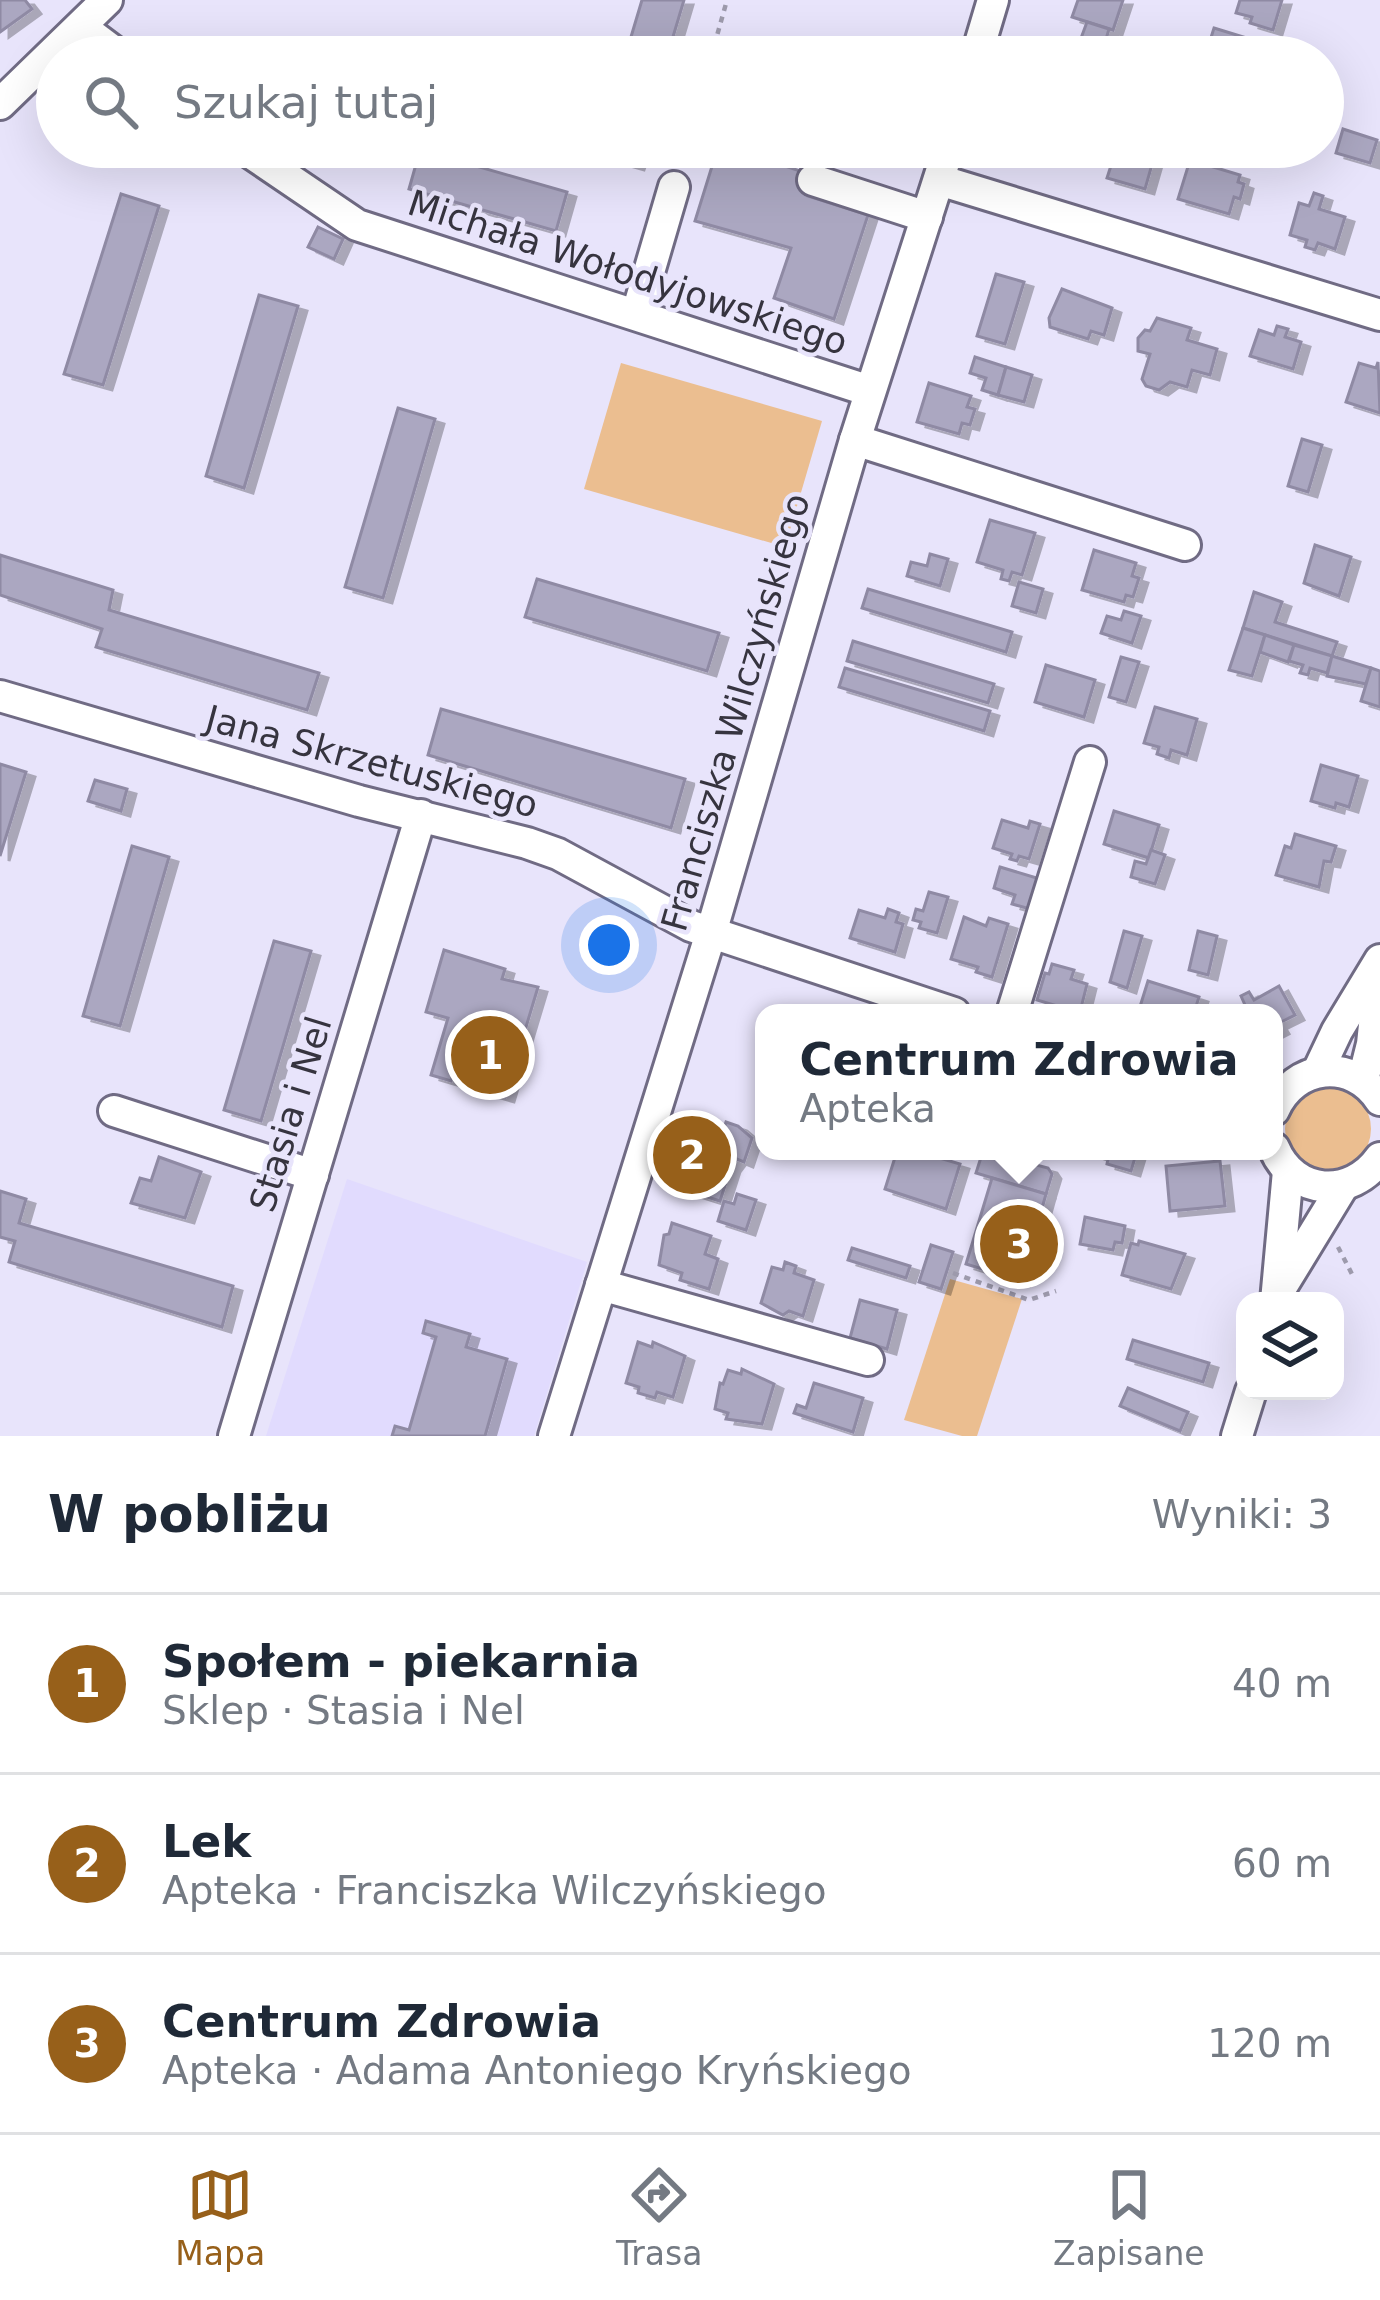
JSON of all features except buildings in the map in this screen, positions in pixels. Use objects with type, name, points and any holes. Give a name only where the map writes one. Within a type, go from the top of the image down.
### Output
[{"type":"street","points":[[982,36],[993,0]]},
{"type":"street","points":[[72,36],[106,1]]},
{"type":"street","points":[[81,27],[93,36]]},
{"type":"street","points":[[0,104],[36,70]]},
{"type":"street","name":"Michała Wołodyjowskiego","points":[[271,168],[357,224],[870,392]]},
{"type":"street","name":"Franciszka Wilczyńskiego","points":[[554,1436],[711,933],[855,440],[943,168]]},
{"type":"street","points":[[813,180],[928,217]]},
{"type":"street","points":[[939,180],[1380,315]]},
{"type":"street","points":[[637,314],[674,187]]},
{"type":"street","points":[[855,440],[1185,545]]},
{"type":"street","name":"Jana Skrzetuskiego","points":[[0,696],[559,854],[691,926],[927,1004]]},
{"type":"street","points":[[1015,1004],[1090,762]]},
{"type":"street","name":"Stasia i Nel","points":[[234,1436],[421,815]]},
{"type":"street","points":[[1318,1071],[1380,962]]},
{"type":"street","points":[[1372,1090],[1380,962]]},
{"type":"street","points":[[1283,1097],[1294,1082],[1318,1071],[1342,1071],[1372,1090]]},
{"type":"street","points":[[114,1111],[313,1174]]},
{"type":"street","points":[[1282,1160],[1313,1186],[1343,1186],[1370,1172],[1380,1158]]},
{"type":"street","points":[[1278,1292],[1281,1160]]},
{"type":"street","points":[[1280,1292],[1343,1186]]},
{"type":"street","points":[[602,1285],[868,1360]]},
{"type":"street","points":[[1237,1436],[1247,1400]]},
{"type":"path","points":[[717,36],[727,0]]},
{"type":"path","points":[[1330,1232],[1354,1278]]},
{"type":"path","points":[[953,1273],[1029,1300],[1056,1291]]},
{"type":"shaded area","points":[[621,363],[822,421],[785,547],[584,489]]},
{"type":"shaded area","points":[[1328,1086],[1359,1098],[1371,1129],[1359,1160],[1328,1172],[1297,1160],[1285,1129],[1297,1098]]},
{"type":"shaded area","points":[[347,1179],[587,1262],[534,1436],[266,1436]]},
{"type":"shaded area","points":[[950,1279],[1022,1299],[977,1436],[904,1420]]},
{"type":"place","name":"Społem - piekarnia","points":[[490,1055]]},
{"type":"place","name":"Lek","points":[[692,1155]]},
{"type":"place","name":"Centrum Zdrowia","points":[[1019,1244]]}]
